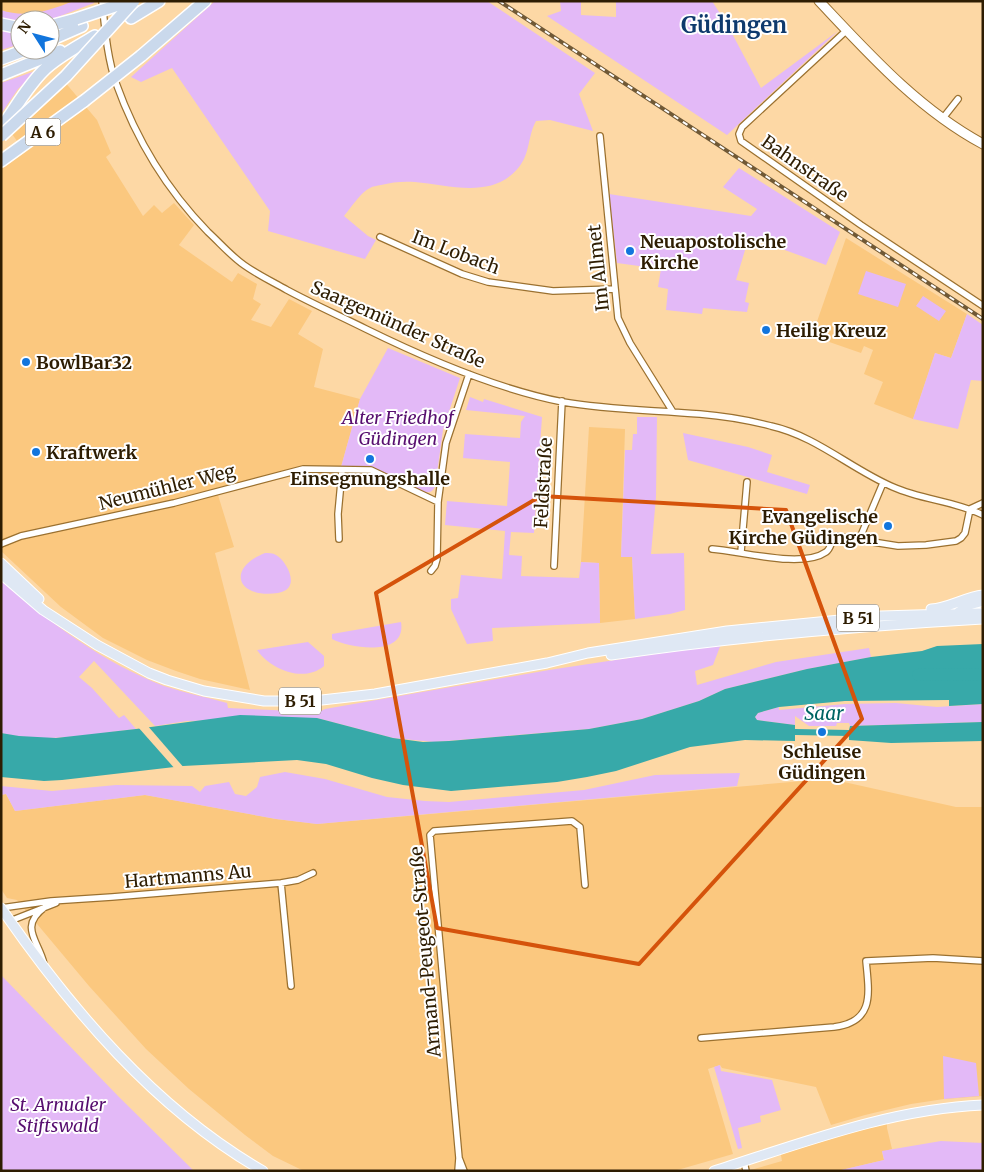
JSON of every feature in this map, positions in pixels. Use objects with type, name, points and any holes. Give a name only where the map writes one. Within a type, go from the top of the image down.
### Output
[{"type":"highway","name":"A 6","points":[[1,136],[66,76],[134,1]]},
{"type":"highway","points":[[1,75],[95,36],[159,1]]},
{"type":"highway","name":"A 6","points":[[1,161],[59,120],[141,56],[205,1]]},
{"type":"highway","points":[[60,34],[79,23],[124,3]]},
{"type":"highway","points":[[60,25],[79,23]]},
{"type":"highway","points":[[1,128],[44,70],[56,60],[95,36]]},
{"type":"main road","points":[[819,1],[889,74],[942,118],[983,144]]},
{"type":"main road","name":"B 51","points":[[1,564],[67,624]]},
{"type":"main road","name":"B 51","points":[[1,574],[43,610],[116,656],[168,680],[204,691],[264,701],[312,701],[375,694],[547,663],[588,652],[727,631],[909,614],[983,613]]},
{"type":"main road","points":[[909,614],[921,610],[944,607],[964,598],[983,595]]},
{"type":"main road","points":[[928,622],[953,617],[969,605],[983,601]]},
{"type":"main road","name":"B 51","points":[[547,663],[723,640],[983,619]]},
{"type":"main road","points":[[1,908],[64,994],[101,1036],[174,1108],[253,1168],[263,1171]]},
{"type":"main road","points":[[714,1171],[745,1166],[858,1126],[893,1117],[936,1109],[983,1105]]},
{"type":"street","name":"Saargemünder Straße","points":[[102,1],[112,70],[136,130],[157,169],[201,224],[247,268],[388,340],[469,374],[536,396],[562,402],[612,408],[724,416],[782,429],[807,439],[883,483],[911,494],[970,509],[983,515]]},
{"type":"street","name":"Bahnstraße","points":[[846,30],[742,127],[739,134],[741,141],[842,212],[983,306]]},
{"type":"street","points":[[942,118],[958,99]]},
{"type":"street","name":"Im Allmet","points":[[600,136],[617,312],[621,325],[673,412]]},
{"type":"street","name":"Im Lobach","points":[[380,237],[462,274],[488,282],[553,291],[614,288]]},
{"type":"street","points":[[431,571],[435,566],[436,559],[438,502],[446,443],[469,374]]},
{"type":"street","name":"Feldstraße","points":[[554,566],[562,402]]},
{"type":"street","name":"Neumühler Weg","points":[[1,544],[21,536],[174,503],[302,469],[375,472],[438,502]]},
{"type":"street","points":[[339,539],[338,514],[342,470]]},
{"type":"street","points":[[741,552],[747,482]]},
{"type":"street","points":[[859,540],[883,483]]},
{"type":"street","points":[[712,549],[794,560],[825,553],[835,536],[898,546],[956,541],[962,538],[965,533],[970,509],[983,503]]},
{"type":"street","name":"Armand-Peugeot-Straße","points":[[458,1171],[459,1158],[430,835],[434,831],[572,821],[580,827],[586,885]]},
{"type":"street","name":"Hartmanns Au","points":[[1,908],[39,902],[281,883],[298,880],[313,873]]},
{"type":"street","points":[[281,883],[291,986]]},
{"type":"street","name":"Hartmanns Au","points":[[10,921],[63,901]]},
{"type":"street","points":[[44,966],[30,929],[37,914],[45,907]]},
{"type":"street","points":[[701,1038],[831,1028],[849,1024],[860,1016],[867,1006],[869,992],[866,961],[933,958],[983,961]]},
{"type":"street","name":"Armand-Peugeot-Straße","points":[[459,1158],[464,1171]]},
{"type":"highlighted area","points":[[541,496],[786,510],[862,719],[639,964],[437,928],[376,593]]},
{"type":"shaded area","points":[[1,1],[80,1],[54,10],[10,10],[10,15],[1,14]]},
{"type":"shaded area","points":[[58,74],[97,120],[111,153],[106,157],[143,216],[154,205],[162,213],[174,203],[194,225],[179,245],[232,282],[238,273],[257,284],[253,299],[261,304],[251,320],[271,327],[289,299],[312,311],[298,334],[323,349],[314,387],[360,399],[341,467],[335,474],[304,473],[218,495],[234,547],[215,553],[250,690],[200,679],[176,671],[147,660],[103,638],[61,607],[1,551],[1,169],[25,152],[12,134],[16,115]]},
{"type":"shaded area","points":[[846,238],[967,314],[951,358],[935,353],[913,419],[874,404],[883,382],[864,374],[873,350],[864,346],[861,353],[812,336]]},
{"type":"shaded area","points":[[589,427],[625,429],[621,557],[632,556],[635,619],[600,623],[599,563],[581,562]]},
{"type":"shaded area","points":[[814,780],[835,780],[956,807],[983,807],[983,1096],[911,1104],[831,1125],[816,1087],[722,1068],[720,1065],[708,1069],[733,1154],[674,1171],[304,1171],[273,1156],[245,1135],[189,1089],[146,1049],[89,986],[17,900],[7,898],[1,889],[1,795],[6,794],[15,811],[145,795],[276,819],[317,824]]},
{"type":"shaded area","points":[[887,1119],[892,1149],[882,1152],[884,1160],[837,1171],[747,1171],[782,1161],[780,1150]]},
{"type":"green space","points":[[74,1],[94,1],[94,3],[60,16],[60,10],[47,10]]},
{"type":"green space","points":[[215,1],[487,1],[595,73],[579,94],[593,131],[550,120],[536,121],[523,162],[508,177],[497,184],[470,188],[407,182],[371,187],[359,197],[344,216],[368,236],[376,240],[365,259],[268,231],[270,211],[172,68],[141,82],[131,77]]},
{"type":"green space","points":[[560,1],[581,1],[581,15],[616,17],[616,1],[712,1],[728,26],[761,88],[838,31],[727,135],[547,16],[561,11]]},
{"type":"green space","points":[[1,10],[10,13],[10,21],[1,19]]},
{"type":"green space","points":[[1,29],[10,30],[10,47],[1,50]]},
{"type":"green space","points":[[38,70],[18,89],[1,114],[1,83]]},
{"type":"green space","points":[[739,168],[840,232],[826,265],[749,237],[736,280],[749,283],[745,302],[749,303],[747,312],[703,308],[702,314],[666,310],[668,289],[658,287],[661,269],[617,263],[609,194],[751,216],[757,209],[723,187]]},
{"type":"green space","points":[[866,271],[906,284],[898,307],[858,294]]},
{"type":"green space","points":[[923,296],[946,311],[939,321],[916,306]]},
{"type":"green space","points":[[967,314],[983,325],[983,381],[971,380],[958,429],[913,419],[935,353],[951,358]]},
{"type":"green space","name":"Alter Friedhof Güdingen","points":[[388,348],[460,378],[443,430],[436,480],[433,485],[435,487],[430,492],[423,492],[374,468],[341,467],[360,399]]},
{"type":"green space","points":[[470,397],[483,402],[484,399],[542,417],[534,533],[511,532],[509,555],[522,556],[521,576],[579,578],[581,562],[599,563],[600,623],[492,628],[493,641],[467,644],[451,609],[451,599],[458,598],[461,575],[502,579],[505,531],[445,525],[447,501],[507,506],[510,462],[463,458],[465,434],[520,438],[521,422],[525,416],[466,410]]},
{"type":"green space","points":[[637,417],[657,417],[656,497],[651,554],[684,553],[685,610],[635,619],[632,557],[621,557],[625,450],[632,450],[633,434],[637,434]]},
{"type":"green space","points":[[683,433],[748,447],[772,455],[767,472],[810,485],[807,494],[688,460]]},
{"type":"green space","points":[[265,553],[276,555],[287,568],[291,581],[287,589],[278,593],[264,594],[253,592],[242,581],[241,574],[245,567],[252,560]]},
{"type":"green space","points":[[1,579],[57,626],[120,666],[164,686],[227,703],[228,708],[319,712],[325,709],[549,670],[721,644],[713,665],[695,671],[697,685],[776,662],[869,648],[871,657],[807,669],[725,689],[699,701],[642,719],[589,729],[434,742],[393,738],[317,718],[187,721],[155,726],[94,661],[79,677],[92,688],[119,718],[124,715],[136,729],[68,737],[34,738],[1,733]]},
{"type":"green space","points":[[401,622],[401,633],[396,641],[387,645],[364,647],[341,643],[332,639],[332,634]]},
{"type":"green space","points":[[308,642],[324,656],[324,666],[316,671],[307,673],[298,674],[279,668],[263,657],[257,650]]},
{"type":"green space","points":[[896,703],[937,707],[983,704],[983,722],[850,726],[849,723],[837,723],[836,726],[809,726],[795,716],[795,725],[757,720],[755,717],[758,713],[779,707],[779,710],[845,704]]},
{"type":"green space","points":[[285,772],[325,779],[387,797],[449,802],[584,790],[655,775],[740,773],[737,786],[317,824],[276,819],[145,795],[15,811],[6,794],[1,795],[1,786],[52,791],[116,785],[192,786],[200,792],[205,786],[229,782],[235,794],[246,796],[257,787],[260,777]]},
{"type":"green space","name":"St. Arnualer Stiftswald","points":[[1,975],[119,1097],[194,1171],[1,1171]]},
{"type":"green space","points":[[943,1056],[976,1063],[979,1096],[944,1099]]},
{"type":"green space","points":[[720,1065],[721,1071],[772,1080],[781,1110],[760,1116],[761,1122],[738,1128],[742,1148],[738,1149],[714,1067]]},
{"type":"green space","points":[[941,1141],[983,1143],[983,1171],[837,1171],[884,1160],[882,1151]]},
{"type":"water","points":[[983,644],[983,704],[949,706],[949,700],[845,701],[779,707],[758,713],[755,717],[757,720],[795,725],[795,729],[849,730],[850,726],[983,722],[983,741],[891,743],[849,740],[849,736],[795,735],[795,741],[745,740],[690,747],[616,771],[557,782],[451,791],[403,785],[326,764],[297,760],[183,766],[62,780],[44,781],[1,777],[1,733],[56,738],[240,715],[317,718],[393,738],[423,742],[589,729],[642,719],[699,701],[725,689],[807,669],[871,657],[922,651],[937,646]]},
{"type":"pier","points":[[147,725],[185,769],[176,770],[138,727]]},
{"type":"waterway","name":"Saar","points":[[918,675],[983,674]]},
{"type":"railway","points":[[499,1],[983,319]]},
{"type":"place","name":"Neuapostolische Kirche","points":[[630,251]]},
{"type":"place","name":"Heilig Kreuz","points":[[766,330]]},
{"type":"place","name":"BowlBar32","points":[[26,362]]},
{"type":"place","name":"Kraftwerk","points":[[36,452]]},
{"type":"place","name":"Einsegnungshalle","points":[[370,459]]},
{"type":"place","name":"Evangelische Kirche Güdingen","points":[[888,526]]},
{"type":"place","name":"Schleuse Güdingen","points":[[822,732]]},
{"type":"district","name":"Güdingen","points":[[734,25]]}]
